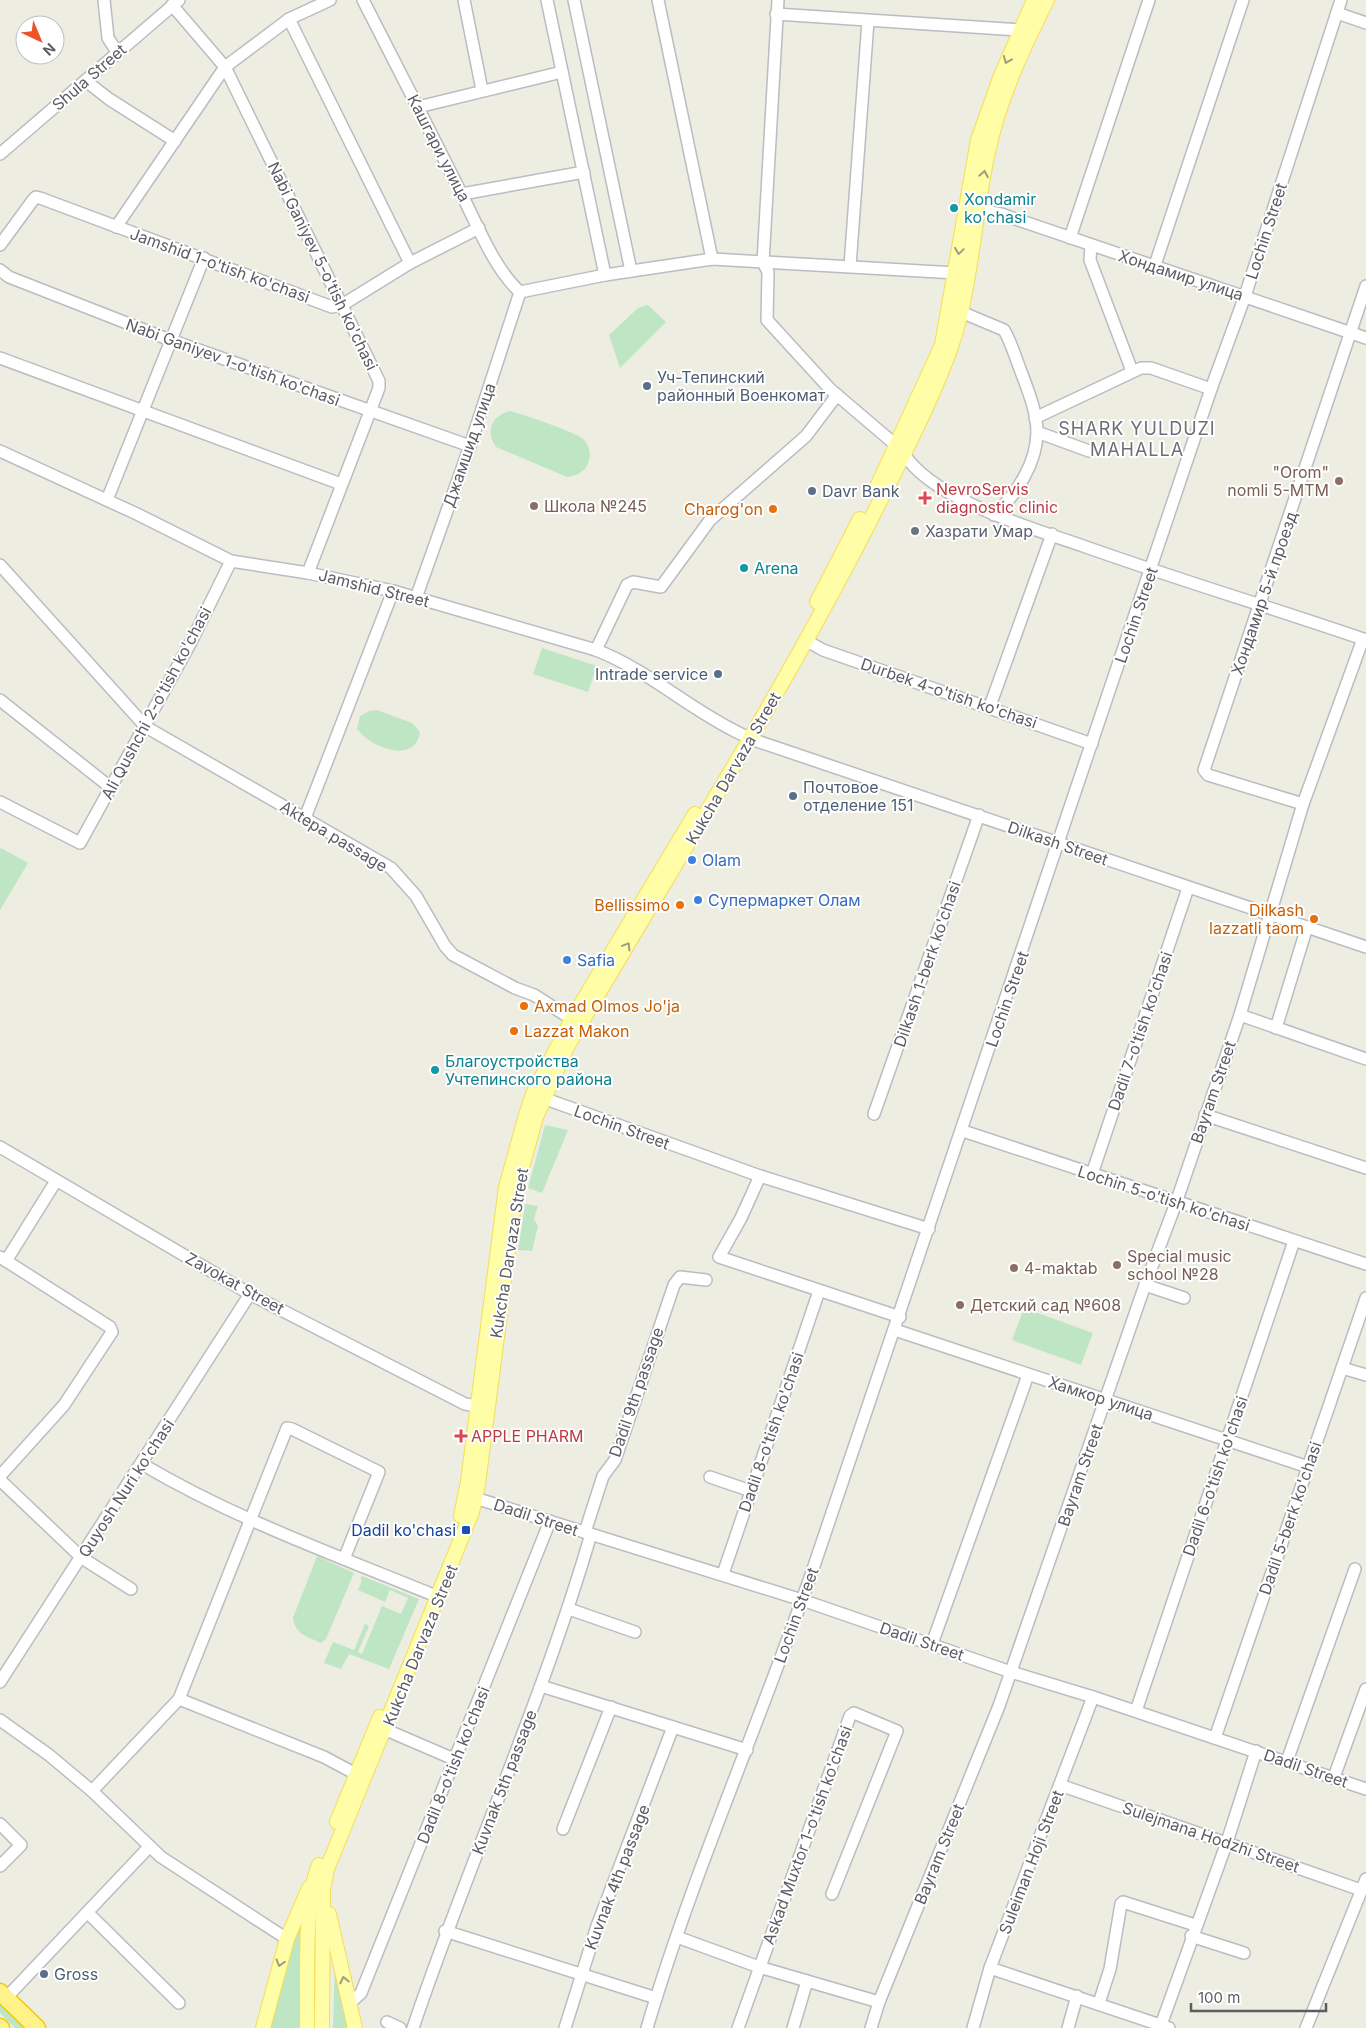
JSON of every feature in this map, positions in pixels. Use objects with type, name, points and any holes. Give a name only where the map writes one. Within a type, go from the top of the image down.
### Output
[{"type":"highway","points":[[3,1995],[37,2028]]},
{"type":"main road","name":"Kukcha Darvaza Street","points":[[307,2028],[310,1920],[317,1870],[381,1728],[435,1596],[458,1528],[471,1497],[482,1406],[516,1189],[538,1096],[576,1022],[747,737],[803,639],[944,366],[961,312],[983,124],[1020,30],[1034,0]]},
{"type":"main road","name":"Kukcha Darvaza Street","points":[[900,450],[942,344],[956,273],[996,119],[1020,56],[1047,0]]},
{"type":"main road","name":"Kukcha Darvaza Street","points":[[322,2028],[324,1890],[328,1869],[360,1776]]},
{"type":"main road","points":[[263,2028],[287,1939],[317,1870]]},
{"type":"main road","points":[[324,1890],[355,2028]]},
{"type":"street","points":[[104,0],[108,38],[117,52]]},
{"type":"street","points":[[116,227],[225,67],[289,19],[330,0]]},
{"type":"street","name":"Кашгари улица","points":[[364,0],[479,228],[512,285],[520,292]]},
{"type":"street","points":[[464,0],[482,90]]},
{"type":"street","points":[[546,0],[605,275]]},
{"type":"street","points":[[574,0],[631,271]]},
{"type":"street","points":[[658,0],[712,259]]},
{"type":"street","points":[[778,0],[763,262],[768,272],[766,314],[769,325],[838,395],[900,450],[911,466],[947,491],[994,515],[1151,570],[1365,640]]},
{"type":"street","points":[[1070,238],[1149,0]]},
{"type":"street","points":[[1155,265],[1244,0]]},
{"type":"street","name":"Lochin Street","points":[[647,2028],[677,1937],[802,1600],[900,1317],[1211,389],[1245,296],[1341,0]]},
{"type":"street","name":"Shula Street","points":[[0,153],[176,3]]},
{"type":"street","name":"Nabi Ganiyev 5-o'tish ko'chasi","points":[[176,3],[225,67],[379,381],[379,388],[308,573]]},
{"type":"street","points":[[1337,13],[1366,23]]},
{"type":"street","points":[[776,14],[1020,30]]},
{"type":"street","points":[[289,19],[410,262]]},
{"type":"street","points":[[850,266],[868,21]]},
{"type":"street","points":[[418,107],[562,72]]},
{"type":"street","points":[[86,81],[109,99],[175,141]]},
{"type":"street","points":[[462,194],[584,172]]},
{"type":"street","name":"Jamshid 1-o'tish ko'chasi","points":[[0,245],[36,197],[332,307],[342,305]]},
{"type":"street","name":"Хондамир улица","points":[[972,208],[1000,214],[1155,265],[1366,338]]},
{"type":"street","points":[[342,305],[410,262],[479,228]]},
{"type":"street","points":[[1091,245],[1090,260],[1132,371]]},
{"type":"street","points":[[107,500],[169,340],[204,258]]},
{"type":"street","points":[[520,292],[605,275],[712,259],[956,273]]},
{"type":"street","name":"Nabi Ganiyev 1-o'tish ko'chasi","points":[[0,270],[9,277],[169,340],[470,446]]},
{"type":"street","name":"Хондамир 5-й проезд","points":[[1303,804],[1208,774],[1204,770],[1366,286]]},
{"type":"street","name":"Джамшид улица","points":[[416,598],[470,446],[520,292]]},
{"type":"street","points":[[961,312],[1004,330],[1028,389],[1035,418],[1037,432],[1032,457],[1022,481],[1006,504],[994,515]]},
{"type":"street","points":[[0,358],[341,484]]},
{"type":"street","points":[[1035,418],[1132,371],[1151,368],[1211,389]]},
{"type":"street","points":[[596,650],[627,584],[633,582],[660,587],[710,520],[806,436],[838,395]]},
{"type":"street","points":[[1037,432],[1089,451]]},
{"type":"street","name":"Jamshid Street","points":[[0,451],[107,500],[231,561],[308,573],[393,592],[596,650],[621,660],[677,694],[718,722],[747,737]]},
{"type":"street","points":[[990,706],[1052,534]]},
{"type":"street","name":"Ali Qushchi 2-o'tish ko'chasi","points":[[0,802],[80,843],[110,787],[146,727],[231,561]]},
{"type":"street","name":"Aktepa passage","points":[[0,565],[146,727],[391,868],[416,896],[445,946],[453,955],[514,988],[534,995],[576,1022]]},
{"type":"street","points":[[305,818],[338,726],[393,592]]},
{"type":"street","name":"Durbek 4-o'tish ko'chasi","points":[[803,639],[823,650],[990,706],[1092,744]]},
{"type":"street","name":"Bayram Street","points":[[871,2028],[879,2002],[1011,1672],[1240,1015],[1303,804],[1365,640]]},
{"type":"street","points":[[0,700],[110,787]]},
{"type":"street","name":"Dilkash Street","points":[[747,737],[1366,947]]},
{"type":"street","name":"Dilkash 1-berk ko'chasi","points":[[874,1114],[979,815]]},
{"type":"street","name":"Dadil 7-o'tish ko'chasi","points":[[1092,1174],[1188,888]]},
{"type":"street","points":[[1276,1028],[1307,927]]},
{"type":"street","points":[[1240,1015],[1366,1059]]},
{"type":"street","name":"Lochin Street","points":[[538,1096],[760,1176],[930,1229]]},
{"type":"street","points":[[1205,1116],[1366,1168]]},
{"type":"street","name":"Lochin 5-o'tish ko'chasi","points":[[963,1132],[1366,1264]]},
{"type":"street","name":"Zavokat Street","points":[[0,1147],[250,1294],[466,1404],[482,1406]]},
{"type":"street","points":[[760,1176],[741,1218],[719,1257],[900,1317]]},
{"type":"street","points":[[56,1180],[3,1259],[110,1327],[112,1332],[64,1406],[0,1478],[82,1558],[131,1588]]},
{"type":"street","name":"Dadil 6-o'tish ko'chasi","points":[[1136,1711],[1294,1241]]},
{"type":"street","name":"Dadil 9th passage","points":[[588,1533],[602,1476],[615,1460],[674,1284],[680,1277],[706,1280]]},
{"type":"street","points":[[1145,1285],[1184,1298]]},
{"type":"street","name":"Dadil 8-o'tish ko'chasi","points":[[723,1574],[819,1291]]},
{"type":"street","name":"Quyosh Nuri ko'chasi","points":[[0,1682],[82,1558],[250,1294]]},
{"type":"street","name":"Dadil 5-berk ko'chasi","points":[[1214,1738],[1366,1298]]},
{"type":"street","name":"Хамкор улица","points":[[895,1330],[1308,1467]]},
{"type":"street","points":[[1342,1368],[1366,1375]]},
{"type":"street","points":[[932,1644],[1028,1375]]},
{"type":"street","points":[[92,1791],[179,1699],[249,1520],[288,1428],[379,1472],[344,1559]]},
{"type":"street","points":[[142,1464],[197,1496],[249,1520],[435,1596]]},
{"type":"street","points":[[710,1477],[751,1491]]},
{"type":"street","name":"Dadil Street","points":[[471,1497],[723,1574],[1011,1672],[1136,1711],[1366,1789]]},
{"type":"street","name":"Dadil 8-o'tish ko'chasi","points":[[350,2003],[361,1993],[550,1522]]},
{"type":"street","name":"Kuvnak 5th passage","points":[[413,2028],[446,1931],[569,1609],[588,1533]]},
{"type":"street","points":[[1287,1761],[1355,1569]]},
{"type":"street","points":[[569,1609],[635,1632]]},
{"type":"street","points":[[541,1686],[746,1750]]},
{"type":"street","points":[[1334,1777],[1366,1689]]},
{"type":"street","name":"Suleiman Hoji Street","points":[[973,2028],[990,1968],[1093,1697]]},
{"type":"street","points":[[179,1699],[324,1757],[360,1776]]},
{"type":"street","points":[[563,1829],[611,1707]]},
{"type":"street","name":"Askad Muxtor 1-o'tish ko'chasi","points":[[738,2028],[850,1716],[854,1714],[897,1731],[832,1894]]},
{"type":"street","points":[[0,1720],[49,1755],[92,1791],[149,1847],[173,1866],[287,1939]]},
{"type":"street","name":"Kuvnak 4th passage","points":[[565,2028],[580,1975],[673,1727]]},
{"type":"street","points":[[381,1728],[456,1760]]},
{"type":"street","points":[[990,1968],[1099,2003],[1165,2027],[1193,1931],[1226,1842],[1256,1751]]},
{"type":"street","name":"Sulejmana Hodzhi Street","points":[[1060,1785],[1361,1890]]},
{"type":"street","points":[[0,1824],[21,1845],[0,1866]]},
{"type":"street","points":[[3,1995],[88,1913],[149,1847]]},
{"type":"street","points":[[1306,2028],[1366,1879]]},
{"type":"street","points":[[1099,2003],[1110,1969],[1121,1904],[1123,1902],[1244,1953]]},
{"type":"street","points":[[88,1913],[179,2002]]},
{"type":"street","points":[[446,1931],[656,1998]]},
{"type":"street","points":[[677,1937],[759,1967],[879,2002]]},
{"type":"street","points":[[793,2028],[807,1981]]},
{"type":"street","points":[[1068,2028],[1077,1996]]},
{"type":"street","points":[[387,2022],[400,2028]]},
{"type":"green space","points":[[648,305],[666,322],[620,368],[609,335],[638,308]]},
{"type":"green space","points":[[510,411],[547,423],[582,438],[588,446],[590,453],[585,469],[577,475],[567,477],[496,447],[491,435],[492,424],[499,416]]},
{"type":"green space","points":[[542,648],[597,666],[588,692],[533,674]]},
{"type":"green space","points":[[377,710],[412,723],[420,732],[416,742],[410,748],[402,751],[392,750],[372,742],[364,736],[357,729],[360,716],[369,711]]},
{"type":"green space","points":[[1,848],[28,863],[0,910],[0,850]]},
{"type":"green space","points":[[545,1125],[568,1130],[542,1193],[528,1188]]},
{"type":"green space","points":[[525,1204],[538,1206],[534,1219],[538,1226],[532,1251],[518,1250]]},
{"type":"green space","points":[[1024,1308],[1093,1333],[1081,1365],[1012,1340]]},
{"type":"green space","points":[[317,1556],[354,1573],[326,1639],[321,1643],[299,1631],[293,1618]]},
{"type":"green space","points":[[362,1576],[419,1599],[389,1669],[349,1654],[341,1669],[324,1663],[333,1642],[354,1650],[365,1624],[369,1626],[358,1652],[362,1654],[382,1606],[401,1614],[408,1598],[390,1590],[385,1602],[358,1590]]},
{"type":"green space","points":[[299,1927],[301,1927],[300,2028],[271,2028],[286,1959]]},
{"type":"green space","points":[[335,1957],[349,2028],[333,2028]]},
{"type":"green space","points":[[0,2003],[26,2028],[15,2028],[0,2013]]},
{"type":"place","name":"Xondamir ko'chasi","points":[[954,208]]},
{"type":"place","name":"Уч-Тепинский районный Военкомат","points":[[647,386]]},
{"type":"place","name":"\"Orom\" nomli 5-MTM","points":[[1339,481]]},
{"type":"place","name":"Davr Bank","points":[[812,491]]},
{"type":"place","name":"NevroServis diagnostic clinic","points":[[925,498]]},
{"type":"place","name":"Школа №245","points":[[534,506]]},
{"type":"place","name":"Charog'on","points":[[773,509]]},
{"type":"place","name":"Хазрати Умар","points":[[915,531]]},
{"type":"place","name":"Arena","points":[[744,568]]},
{"type":"place","name":"Intrade service","points":[[718,674]]},
{"type":"place","name":"Почтовое отделение 151","points":[[793,796]]},
{"type":"place","name":"Olam","points":[[692,860]]},
{"type":"place","name":"Супермаркет Олам","points":[[698,900]]},
{"type":"place","name":"Bellissimo","points":[[680,905]]},
{"type":"place","name":"Dilkash lazzatli taom","points":[[1314,919]]},
{"type":"place","name":"Safia","points":[[567,960]]},
{"type":"place","name":"Axmad Olmos Jo'ja","points":[[524,1006]]},
{"type":"place","name":"Lazzat Makon","points":[[514,1031]]},
{"type":"place","name":"Благоустройства Учтепинского района","points":[[435,1070]]},
{"type":"place","name":"Special music school №28","points":[[1117,1265]]},
{"type":"place","name":"4-maktab","points":[[1014,1268]]},
{"type":"place","name":"Детский сад №608","points":[[960,1305]]},
{"type":"place","name":"APPLE PHARM","points":[[461,1436]]},
{"type":"place","name":"Dadil ko'chasi","points":[[466,1530]]},
{"type":"place","name":"Gross","points":[[44,1974]]},
{"type":"district","name":"SHARK YULDUZI MAHALLA","points":[[1137,439]]}]
